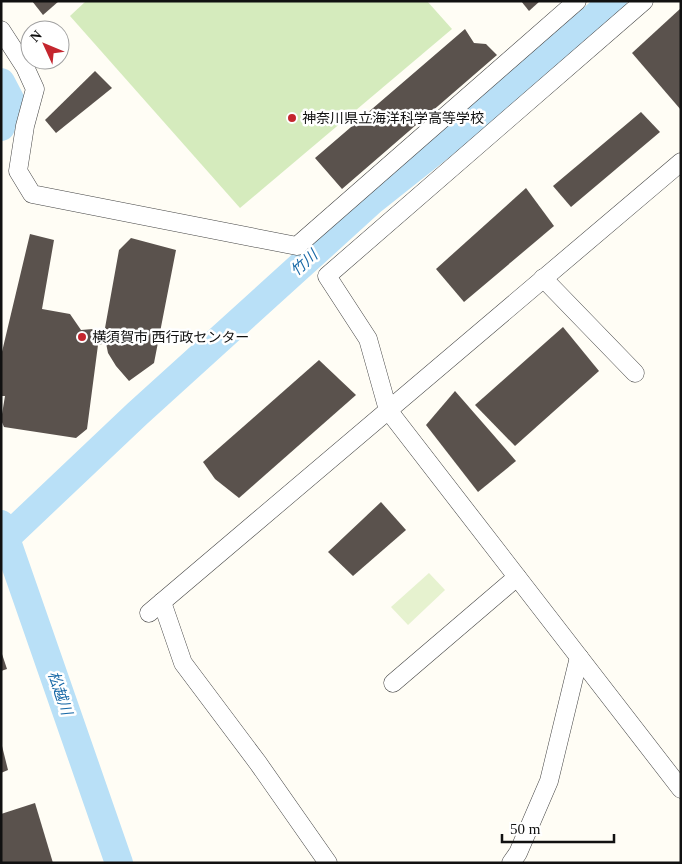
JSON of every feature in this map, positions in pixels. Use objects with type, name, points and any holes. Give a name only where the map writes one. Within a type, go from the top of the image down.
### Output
[{"type":"street","points":[[1,30],[25,67],[35,89],[24,126],[18,171],[32,194],[297,246],[577,1]]},
{"type":"street","points":[[644,1],[327,276],[368,339],[388,410],[681,789]]},
{"type":"street","points":[[328,863],[258,763],[183,663],[156,608],[681,162]]},
{"type":"street","points":[[543,278],[635,373]]},
{"type":"street","points":[[392,683],[516,577]]},
{"type":"street","points":[[511,863],[518,853],[549,781],[579,657]]},
{"type":"green space","name":"神奈川県立海洋科学高等学校","points":[[86,1],[427,1],[452,29],[240,208],[70,16]]},
{"type":"green space","points":[[429,573],[445,590],[408,625],[391,607]]},
{"type":"building","points":[[32,1],[59,1],[43,15]]},
{"type":"building","points":[[521,1],[540,1],[529,11]]},
{"type":"building","points":[[681,8],[681,110],[632,53]]},
{"type":"building","points":[[465,29],[474,43],[486,44],[497,55],[342,189],[315,158]]},
{"type":"building","points":[[95,71],[112,88],[56,133],[45,120]]},
{"type":"building","points":[[641,112],[660,132],[571,207],[553,186]]},
{"type":"building","points":[[526,188],[554,226],[464,302],[436,269]]},
{"type":"building","name":"横須賀市 西行政センター","points":[[30,234],[54,240],[42,309],[70,314],[81,330],[105,328],[119,250],[131,238],[176,250],[154,363],[129,381],[108,353],[106,343],[98,345],[87,429],[76,438],[4,427],[1,420],[5,396],[1,396],[1,356]]},
{"type":"building","points":[[563,327],[599,371],[515,446],[475,405]]},
{"type":"building","points":[[319,360],[356,395],[239,498],[215,479],[203,462]]},
{"type":"building","points":[[455,391],[516,461],[478,492],[426,425]]},
{"type":"building","points":[[381,502],[406,530],[353,576],[328,552]]},
{"type":"building","points":[[1,651],[7,669],[1,671]]},
{"type":"building","points":[[1,742],[8,770],[1,773]]},
{"type":"building","points":[[35,803],[53,863],[1,863],[1,814]]},
{"type":"waterway","name":"竹川","points":[[6,538],[137,414],[373,200],[480,115],[613,1]]},
{"type":"waterway","name":"松越川","points":[[1,82],[11,101],[1,127]]},
{"type":"waterway","name":"松越川","points":[[1,524],[119,863]]},
{"type":"place","name":"神奈川県立海洋科学高等学校","points":[[292,118]]},
{"type":"place","name":"横須賀市 西行政センター","points":[[82,337]]}]
